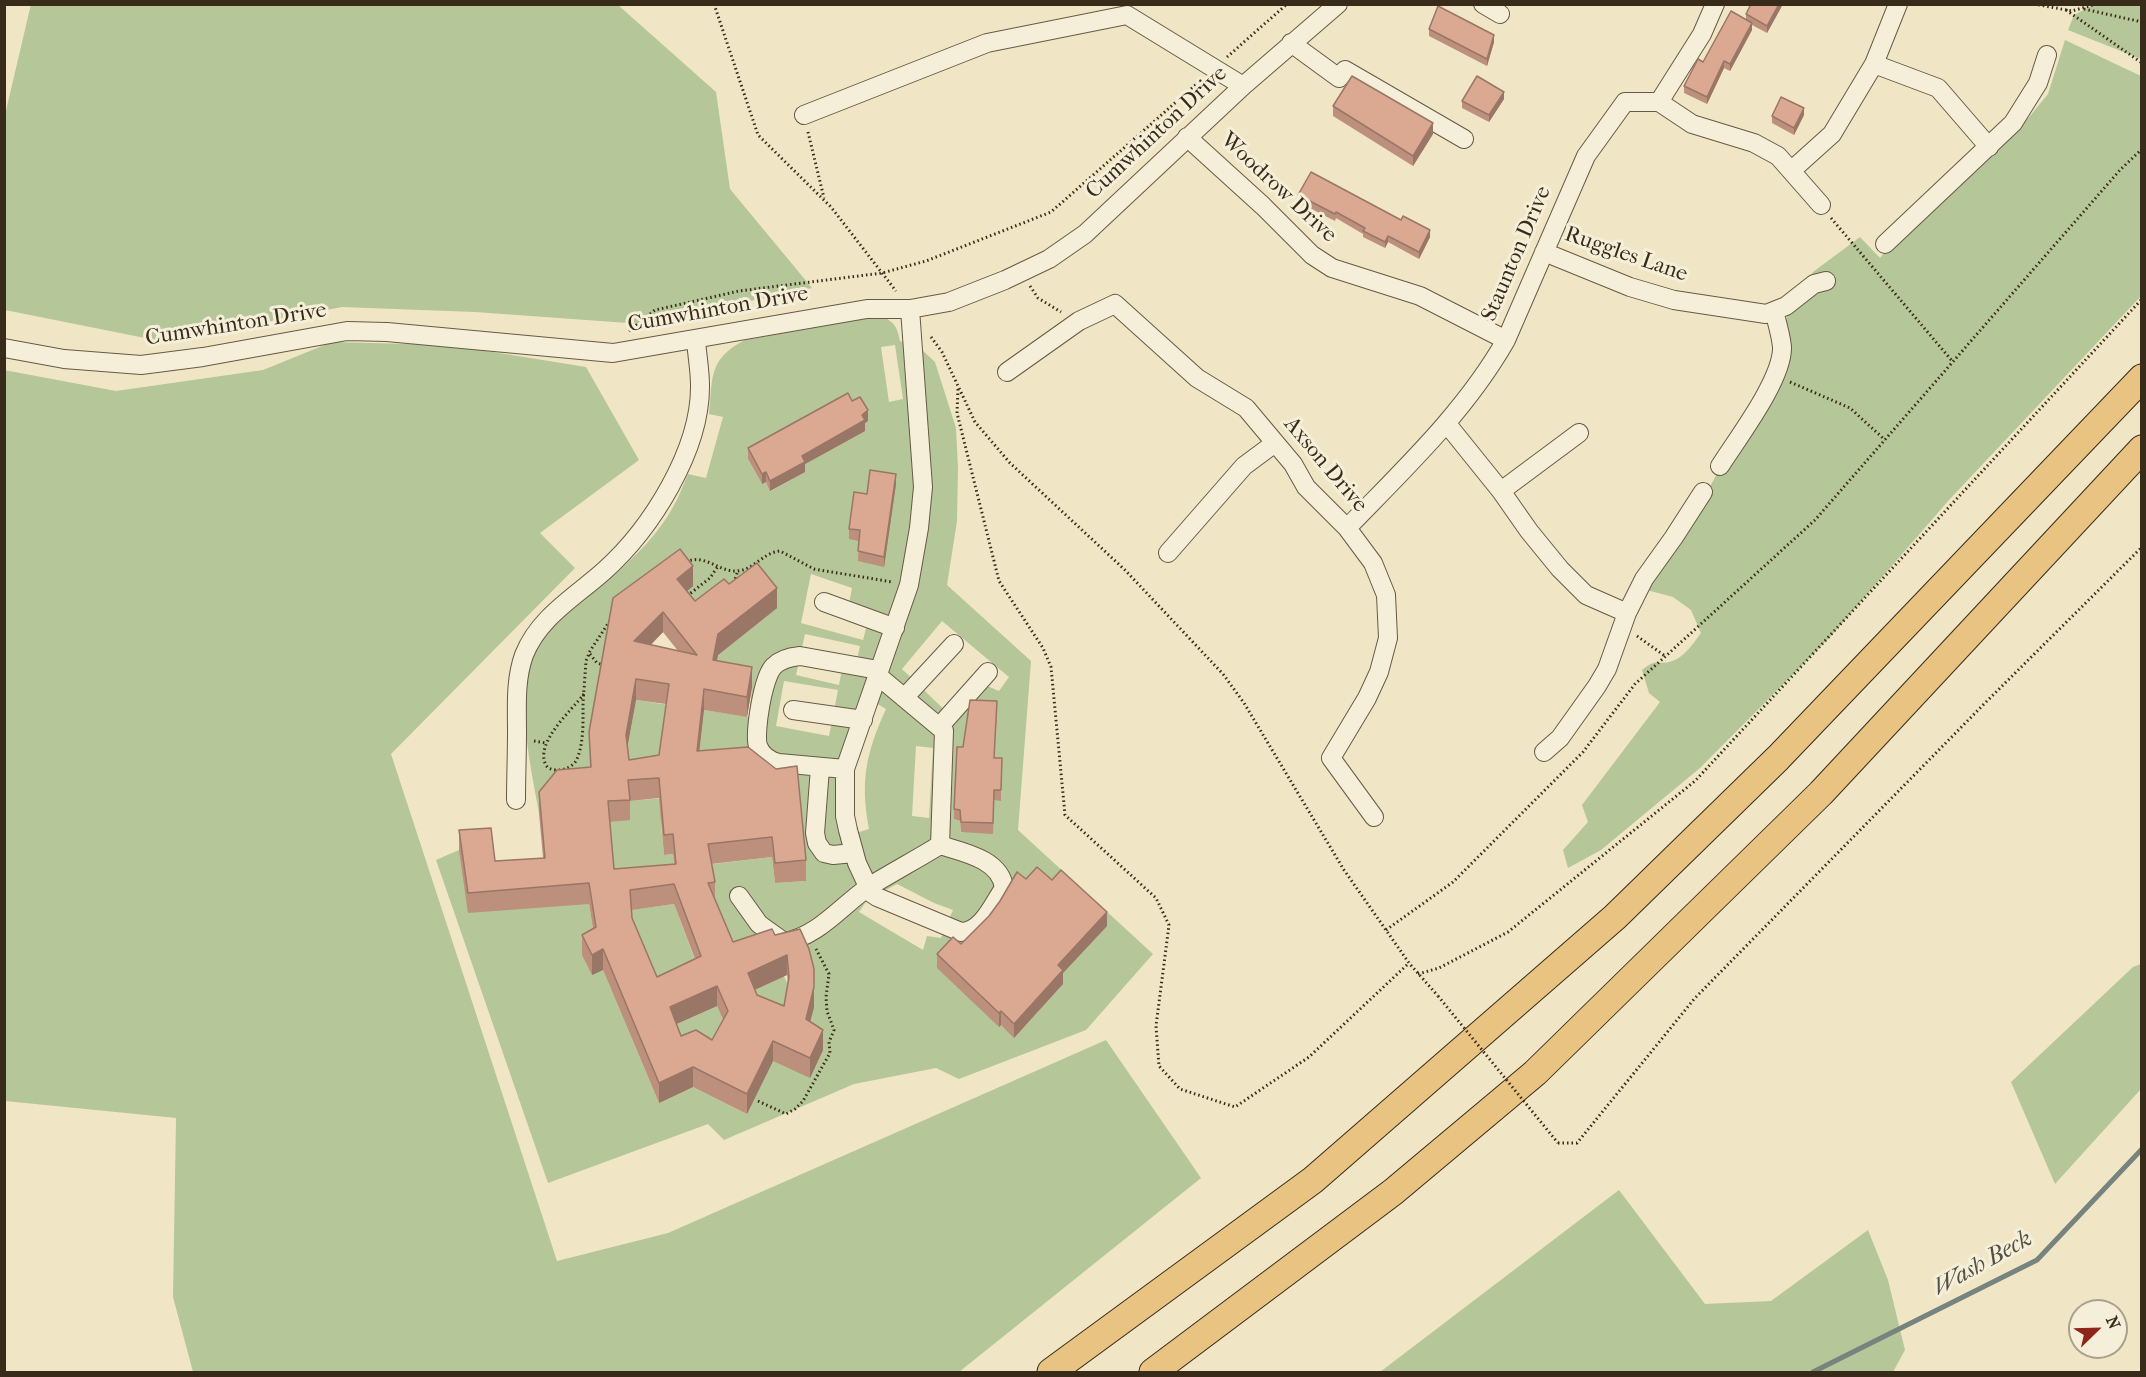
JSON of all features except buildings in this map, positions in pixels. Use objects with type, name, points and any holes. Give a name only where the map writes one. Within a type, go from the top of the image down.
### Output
[{"type":"highway","points":[[1051,1372],[1313,1180],[1615,917],[1778,758],[2142,378]]},
{"type":"highway","points":[[1154,1372],[1393,1192],[1535,1073],[1821,793],[2142,449]]},
{"type":"street","name":"Cumwhinton Drive","points":[[4,348],[64,359],[141,365],[203,357],[347,331],[387,332],[613,352],[696,340],[867,309],[910,309],[949,302],[1049,259],[1085,234],[1243,86],[1338,4]]},
{"type":"street","points":[[1483,4],[1500,14]]},
{"type":"street","points":[[1715,4],[1702,34],[1659,102],[1692,124],[1754,143],[1778,156],[1821,205]]},
{"type":"street","points":[[1792,170],[1832,134],[1874,64],[1898,4]]},
{"type":"street","points":[[804,115],[987,43],[1127,15],[1243,86]]},
{"type":"street","points":[[1291,43],[1339,78],[1345,70],[1464,139]]},
{"type":"street","points":[[1885,244],[2013,123],[2038,82],[2047,55]]},
{"type":"street","points":[[1874,64],[1938,88],[1989,147]]},
{"type":"street","name":"Staunton Drive","points":[[1347,528],[1447,424],[1491,365],[1506,340],[1586,156],[1625,102],[1659,102]]},
{"type":"street","name":"Woodrow Drive","points":[[1187,137],[1263,206],[1312,255],[1332,268],[1420,296],[1506,340]]},
{"type":"street","name":"Ruggles Lane","points":[[1544,252],[1630,287],[1674,300],[1766,314],[1774,311]]},
{"type":"street","points":[[1720,466],[1764,397],[1778,366],[1782,348],[1774,311],[1786,306],[1814,284],[1826,281]]},
{"type":"street","name":"Axson Drive","points":[[1007,372],[1079,321],[1115,304],[1197,378],[1246,408],[1293,464],[1306,487],[1347,528],[1373,562],[1386,595],[1388,638],[1379,672],[1371,689],[1330,758],[1374,817]]},
{"type":"street","points":[[739,896],[759,924],[779,940],[788,942],[806,934],[869,887],[940,845],[981,859],[993,867],[1004,888],[982,921],[972,930],[961,932],[877,897],[871,893],[869,887],[854,853],[845,816],[845,769],[909,585],[919,528],[923,487],[910,309]]},
{"type":"street","points":[[516,800],[518,684],[524,654],[547,619],[605,570],[652,517],[665,496],[674,479],[696,418],[700,386],[696,340]]},
{"type":"street","points":[[1447,424],[1560,569],[1586,594],[1625,620]]},
{"type":"street","points":[[1501,491],[1579,433]]},
{"type":"street","points":[[1168,553],[1244,466],[1275,443]]},
{"type":"street","points":[[1544,752],[1560,738],[1597,686],[1607,669],[1625,620],[1644,579],[1702,492]]},
{"type":"street","points":[[824,603],[895,628]]},
{"type":"street","points":[[904,698],[954,644]]},
{"type":"street","points":[[845,769],[779,763],[769,760],[762,753],[758,746],[757,736],[768,673],[782,660],[800,656],[878,672],[904,698],[944,731],[940,845]]},
{"type":"street","points":[[939,727],[988,672]]},
{"type":"street","points":[[793,710],[863,720]]},
{"type":"street","points":[[820,768],[815,833],[819,849],[833,855],[854,853]]},
{"type":"path","points":[[714,4],[758,135],[824,200],[910,309],[942,352],[975,422],[1010,463],[1125,570],[1223,674],[1244,703],[1344,870],[1385,930],[1409,963],[1558,1143],[1577,1143],[1695,998],[1986,701],[2142,547]]},
{"type":"path","points":[[603,352],[655,310],[739,291],[882,273],[926,261],[1051,212],[1287,4]]},
{"type":"path","points":[[2034,4],[2066,10],[2096,4]]},
{"type":"path","points":[[2083,8],[2142,22]]},
{"type":"path","points":[[2066,10],[2142,63]]},
{"type":"path","points":[[804,115],[824,200]]},
{"type":"path","points":[[1385,930],[1453,882],[1583,752],[1635,684],[1815,520],[2120,170],[2142,149]]},
{"type":"path","points":[[1821,205],[1953,362]]},
{"type":"path","points":[[1021,272],[1038,298],[1079,321]]},
{"type":"path","points":[[1418,974],[1439,968],[1508,932],[1695,782],[2142,299]]},
{"type":"path","points":[[1774,375],[1850,408],[1885,440]]},
{"type":"path","points":[[958,388],[957,412],[999,581],[1043,648],[1051,667],[1065,815],[1156,898],[1169,925],[1156,1026],[1159,1066],[1180,1089],[1235,1107],[1310,1057],[1409,963]]},
{"type":"path","points":[[684,563],[697,559],[726,570],[748,569],[765,555],[780,551],[814,569],[909,585]]},
{"type":"path","points":[[685,597],[710,578],[718,566]]},
{"type":"path","points":[[732,590],[738,570]]},
{"type":"path","points":[[584,694],[553,731],[545,746],[544,757],[548,767],[560,770],[567,768],[577,760],[583,728],[586,661],[615,614]]},
{"type":"path","points":[[1625,620],[1665,656]]},
{"type":"path","points":[[589,654],[597,663],[604,665]]},
{"type":"path","points":[[567,768],[572,777]]},
{"type":"path","points":[[758,1101],[786,1114],[795,1109],[803,1101],[830,1053],[829,1042],[834,1030],[826,1011],[829,974],[825,963],[806,934]]},
{"type":"green space","points":[[31,4],[618,5],[716,92],[730,189],[812,288],[642,324],[475,312],[342,307],[165,342],[5,310],[5,115]]},
{"type":"green space","points":[[2093,5],[2141,5],[2141,59],[2068,30],[2074,15]]},
{"type":"green space","points":[[2065,40],[2141,76],[2141,296],[1949,500],[1830,637],[1700,768],[1601,850],[1568,868],[1563,850],[1588,822],[1582,805],[1660,702],[1649,693],[1642,670],[1654,663],[1669,662],[1679,658],[1701,633],[1691,610],[1673,597],[1639,588],[1694,517],[1732,445],[1758,416],[1787,317],[1813,272],[1860,237],[1880,258],[1888,248],[2013,135],[2030,116],[2048,94]]},
{"type":"green space","points":[[881,316],[895,325],[900,341],[921,349],[935,362],[956,428],[957,521],[947,585],[1031,661],[1018,830],[1153,954],[1086,1030],[959,1079],[936,1068],[854,1084],[724,1140],[708,1124],[548,1183],[436,860],[459,850],[589,904],[596,948],[603,970],[659,1103],[693,1087],[747,1114],[731,1068],[810,1024],[813,997],[809,969],[733,963],[708,903],[705,865],[772,857],[775,883],[805,881],[697,772],[704,710],[749,717],[752,687],[713,680],[718,655],[713,608],[677,600],[680,569],[591,787],[539,813],[526,738],[524,698],[529,663],[535,648],[553,624],[613,576],[646,544],[667,517],[688,474],[706,478],[723,417],[709,414],[712,379],[718,362],[724,354],[745,340]],"holes":[[[895,345],[903,399],[889,402],[881,347]],[[748,459],[805,472],[771,491],[766,482],[762,484]],[[811,574],[852,588],[849,604],[870,613],[863,640],[801,623]],[[942,621],[1009,677],[999,691],[987,686],[956,721],[902,669]],[[805,634],[860,646],[857,660],[844,658],[839,685],[796,675]],[[784,681],[838,690],[829,736],[776,726]],[[876,703],[886,709],[869,754],[865,782],[869,829],[856,833],[850,790],[862,733]],[[916,746],[933,748],[929,818],[912,816]],[[1002,769],[1001,800],[994,800],[961,833],[960,821],[954,819]],[[897,884],[953,910],[941,938],[927,936],[923,950],[859,912],[867,900]],[[999,916],[1063,984],[1015,1037],[1001,1025]]]},
{"type":"green space","points":[[332,342],[450,345],[586,367],[639,460],[540,533],[575,568],[391,754],[557,1261],[668,1233],[1106,1040],[1201,1178],[959,1372],[193,1372],[173,1297],[176,1118],[5,1101],[4,370],[116,391],[263,370]]},
{"type":"green space","points":[[636,700],[669,705],[659,776],[629,780],[626,755]]},
{"type":"green space","points":[[665,798],[661,825],[664,855],[673,854],[676,884],[614,890],[608,822],[628,801]]},
{"type":"green space","points":[[674,904],[701,976],[657,997],[632,939],[630,910]]},
{"type":"green space","points":[[2141,964],[2141,1089],[2055,1184],[2011,1082],[2133,967]]},
{"type":"green space","points":[[784,976],[788,985],[787,1011],[748,993]]},
{"type":"green space","points":[[717,1006],[728,1032],[696,1051],[670,1027]]},
{"type":"green space","points":[[1619,1190],[1705,1304],[1771,1301],[1868,1230],[1888,1280],[1905,1350],[1893,1372],[1380,1372]]},
{"type":"waterway","name":"Wash Beck","points":[[1813,1372],[2037,1260],[2142,1149]]}]
